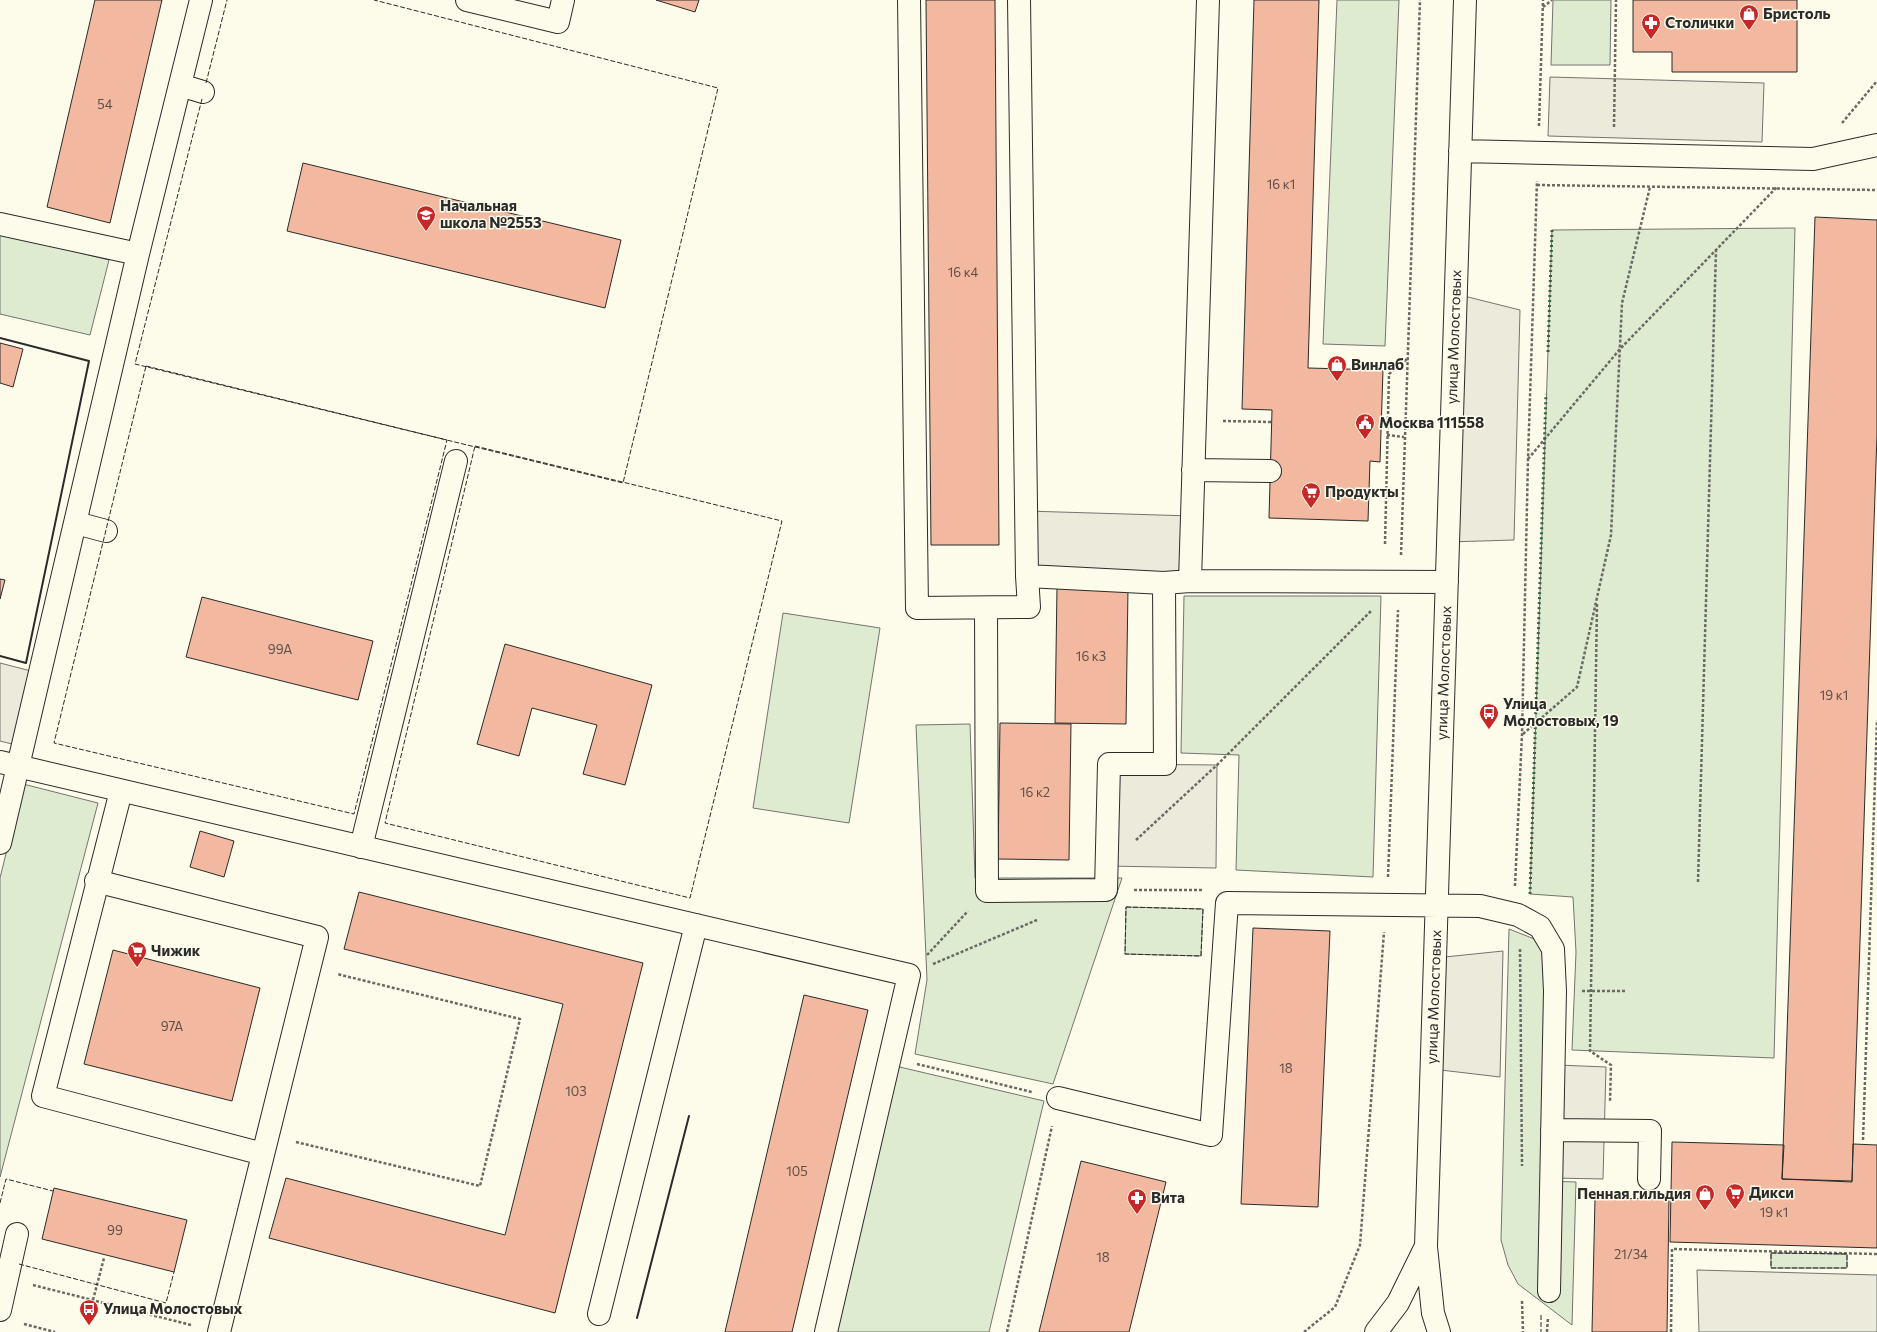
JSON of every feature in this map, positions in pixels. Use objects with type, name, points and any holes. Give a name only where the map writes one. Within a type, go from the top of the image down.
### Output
[{"type":"street","points":[[0,843],[10,765],[76,523],[138,254],[201,0]]},
{"type":"street","points":[[467,0],[558,22],[563,0]]},
{"type":"street","points":[[909,0],[917,608],[1029,607],[1026,576],[1019,0]]},
{"type":"street","points":[[1190,581],[1208,0]]},
{"type":"street","name":"улица Молостовых","points":[[1376,1332],[1398,1303],[1426,1246],[1465,0]]},
{"type":"street","points":[[180,85],[203,92]]},
{"type":"street","points":[[1460,151],[1814,158],[1877,145]]},
{"type":"street","points":[[0,224],[138,254]]},
{"type":"street","points":[[362,847],[456,461]]},
{"type":"street","points":[[1193,470],[1270,471]]},
{"type":"street","points":[[76,523],[106,531]]},
{"type":"street","points":[[1026,576],[1164,583],[1190,581],[1447,582]]},
{"type":"street","points":[[986,608],[987,891],[1106,890],[1109,764],[1165,764],[1164,583]]},
{"type":"street","points":[[10,765],[908,975],[826,1332]]},
{"type":"street","points":[[121,790],[96,881],[43,1096],[265,1145]]},
{"type":"street","points":[[96,881],[317,937],[219,1332]]},
{"type":"street","points":[[1058,1098],[1211,1135],[1227,903],[1364,905],[1436,914],[1480,906],[1518,915],[1540,927],[1553,949],[1555,991],[1549,1291]]},
{"type":"street","points":[[599,1314],[696,925]]},
{"type":"street","points":[[1552,1130],[1650,1131],[1649,1179]]},
{"type":"street","points":[[0,1310],[17,1234]]},
{"type":"street","points":[[1426,1246],[1433,1313],[1439,1332]]},
{"type":"path","points":[[1304,1332],[1335,1307],[1360,1244],[1386,908],[1398,583],[1402,544],[1404,437],[1420,0]]},
{"type":"path","points":[[1522,1169],[1520,947],[1514,881],[1522,734],[1528,459],[1543,0]]},
{"type":"path","points":[[1543,6],[1552,0]]},
{"type":"path","points":[[1613,153],[1616,0]]},
{"type":"path","points":[[1814,158],[1877,81]]},
{"type":"path","points":[[1528,459],[1620,349],[1780,184]]},
{"type":"path","points":[[1537,185],[1877,190]]},
{"type":"path","points":[[1522,734],[1578,687],[1611,535],[1622,303],[1650,187]]},
{"type":"path","points":[[1698,882],[1716,250]]},
{"type":"path","points":[[1385,544],[1389,374],[1407,359]]},
{"type":"path","points":[[1244,421],[1272,422]]},
{"type":"path","points":[[1387,435],[1404,437]]},
{"type":"path","points":[[1107,866],[1217,765],[1398,583]]},
{"type":"path","points":[[1597,598],[1595,822],[1590,1051],[1611,1066],[1610,1131]]},
{"type":"path","points":[[1863,1140],[1877,720]]},
{"type":"path","points":[[908,975],[987,891]]},
{"type":"path","points":[[908,975],[1040,918]]},
{"type":"path","points":[[265,1145],[480,1186],[520,1019],[309,968]]},
{"type":"path","points":[[1555,991],[1627,991]]},
{"type":"path","points":[[889,1058],[1058,1098],[1007,1332]]},
{"type":"path","points":[[1672,1332],[1672,1249],[1877,1254]]},
{"type":"path","points":[[93,1300],[104,1258]]},
{"type":"path","points":[[7,1279],[195,1326]]},
{"type":"path","points":[[1522,1296],[1523,1332]]},
{"type":"path","points":[[21,1323],[55,1332]]},
{"type":"green space","points":[[1337,0],[1399,0],[1385,346],[1323,344]]},
{"type":"green space","points":[[1553,0],[1611,0],[1610,65],[1551,65]]},
{"type":"green space","points":[[1795,228],[1774,1058],[1572,1050],[1576,952],[1573,897],[1530,894],[1552,230]]},
{"type":"green space","points":[[0,233],[109,260],[90,335],[0,314]]},
{"type":"green space","points":[[1184,596],[1381,596],[1373,877],[1236,870],[1239,755],[1181,753]]},
{"type":"green space","points":[[783,613],[880,628],[849,823],[753,808]]},
{"type":"green space","points":[[970,724],[975,878],[1122,878],[1053,1084],[915,1054],[927,980],[916,725]]},
{"type":"green space","points":[[23,784],[98,803],[0,1177],[0,878]]},
{"type":"green space","points":[[1126,907],[1203,909],[1201,956],[1125,954]]},
{"type":"green space","points":[[1509,929],[1542,942],[1550,989],[1545,1181],[1576,1182],[1572,1325],[1518,1284],[1508,1265],[1501,1240]]},
{"type":"green space","points":[[887,1064],[1044,1101],[989,1332],[823,1332]]},
{"type":"green space","points":[[1771,1253],[1847,1254],[1847,1268],[1771,1268]]},
{"type":"shaded area","points":[[1550,77],[1764,83],[1762,142],[1548,136]]},
{"type":"shaded area","points":[[1456,294],[1520,310],[1514,540],[1448,542]]},
{"type":"shaded area","points":[[1026,511],[1192,516],[1190,581],[1027,576]]},
{"type":"shaded area","points":[[0,663],[31,671],[12,744],[0,741]]},
{"type":"shaded area","points":[[1109,764],[1217,765],[1216,868],[1107,866]]},
{"type":"shaded area","points":[[1503,951],[1500,1077],[1432,1069],[1435,958]]},
{"type":"shaded area","points":[[1558,1065],[1606,1067],[1603,1179],[1555,1178]]},
{"type":"shaded area","points":[[1697,1270],[1877,1275],[1877,1332],[1699,1332]]},
{"type":"building","points":[[95,0],[162,0],[110,223],[47,207]]},
{"type":"building","points":[[656,0],[699,0],[695,12]]},
{"type":"building","points":[[926,0],[995,0],[999,545],[931,545]]},
{"type":"building","points":[[1254,0],[1319,0],[1308,368],[1383,370],[1380,462],[1370,461],[1368,521],[1269,518],[1272,410],[1242,409]]},
{"type":"building","points":[[1633,0],[1797,0],[1797,72],[1672,72],[1672,52],[1633,52]]},
{"type":"building","points":[[303,163],[621,240],[605,308],[287,231]]},
{"type":"building","points":[[1815,217],[1877,220],[1877,434],[1852,1181],[1782,1179]]},
{"type":"building","points":[[0,343],[23,349],[13,387],[0,383]]},
{"type":"building","points":[[0,579],[5,580],[0,599]]},
{"type":"building","points":[[1057,587],[1128,588],[1126,724],[1055,723]]},
{"type":"building","points":[[202,597],[373,641],[358,700],[186,657]]},
{"type":"building","points":[[505,644],[652,685],[625,785],[583,774],[597,725],[532,708],[519,756],[477,744]]},
{"type":"building","points":[[1000,723],[1071,724],[1069,860],[998,859]]},
{"type":"building","points":[[200,831],[234,841],[224,877],[190,867]]},
{"type":"building","points":[[359,892],[643,963],[555,1313],[269,1238],[286,1178],[505,1235],[563,1004],[344,949]]},
{"type":"building","points":[[1253,928],[1330,931],[1318,1207],[1241,1204]]},
{"type":"building","points":[[113,950],[260,988],[232,1101],[84,1064]]},
{"type":"building","points":[[804,995],[868,1010],[792,1332],[725,1332]]},
{"type":"building","points":[[1672,1142],[1784,1145],[1782,1179],[1852,1182],[1853,1144],[1877,1145],[1877,1248],[1670,1242]]},
{"type":"building","points":[[1081,1161],[1166,1182],[1129,1332],[1039,1332]]},
{"type":"building","points":[[54,1188],[187,1220],[174,1272],[42,1239]]},
{"type":"building","points":[[1595,1198],[1669,1199],[1667,1332],[1592,1332]]},
{"type":"hedge","points":[[1548,352],[1552,230]]},
{"type":"hedge","points":[[1530,894],[1546,394]]},
{"type":"fence","points":[[206,83],[227,0]]},
{"type":"fence","points":[[202,99],[135,364],[623,483],[718,88],[374,0]]},
{"type":"fence","points":[[146,366],[447,440],[354,814],[54,743],[146,366]]},
{"type":"fence","points":[[475,446],[782,521],[690,898],[385,823],[475,446]]},
{"type":"fence","points":[[1126,907],[1203,909],[1201,956],[1125,954],[1126,907]]},
{"type":"fence","points":[[0,1203],[6,1179],[53,1191]]},
{"type":"fence","points":[[1771,1253],[1847,1254],[1847,1268],[1771,1268],[1771,1253]]},
{"type":"fence","points":[[19,1264],[166,1303],[174,1272]]},
{"type":"fence","points":[[1541,1315],[1541,1332]]},
{"type":"wall","points":[[0,338],[89,361],[26,663],[0,656]]},
{"type":"wall","points":[[637,1318],[689,1116]]},
{"type":"place","name":"Бристоль","points":[[1749,31]]},
{"type":"place","name":"Столички","points":[[1651,40]]},
{"type":"place","name":"Начальная школа №2553","points":[[426,232]]},
{"type":"place","name":"Винлаб","points":[[1337,382]]},
{"type":"place","name":"Москва 111558","points":[[1365,440]]},
{"type":"place","name":"Продукты","points":[[1311,509]]},
{"type":"place","name":"Улица Молостовых, 19","points":[[1489,730]]},
{"type":"place","name":"Чижик","points":[[137,968]]},
{"type":"place","name":"Дикси","points":[[1735,1210]]},
{"type":"place","name":"Пенная гильдия","points":[[1705,1211]]},
{"type":"place","name":"Вита","points":[[1137,1215]]},
{"type":"place","name":"Улица Молостовых","points":[[89,1326]]}]
